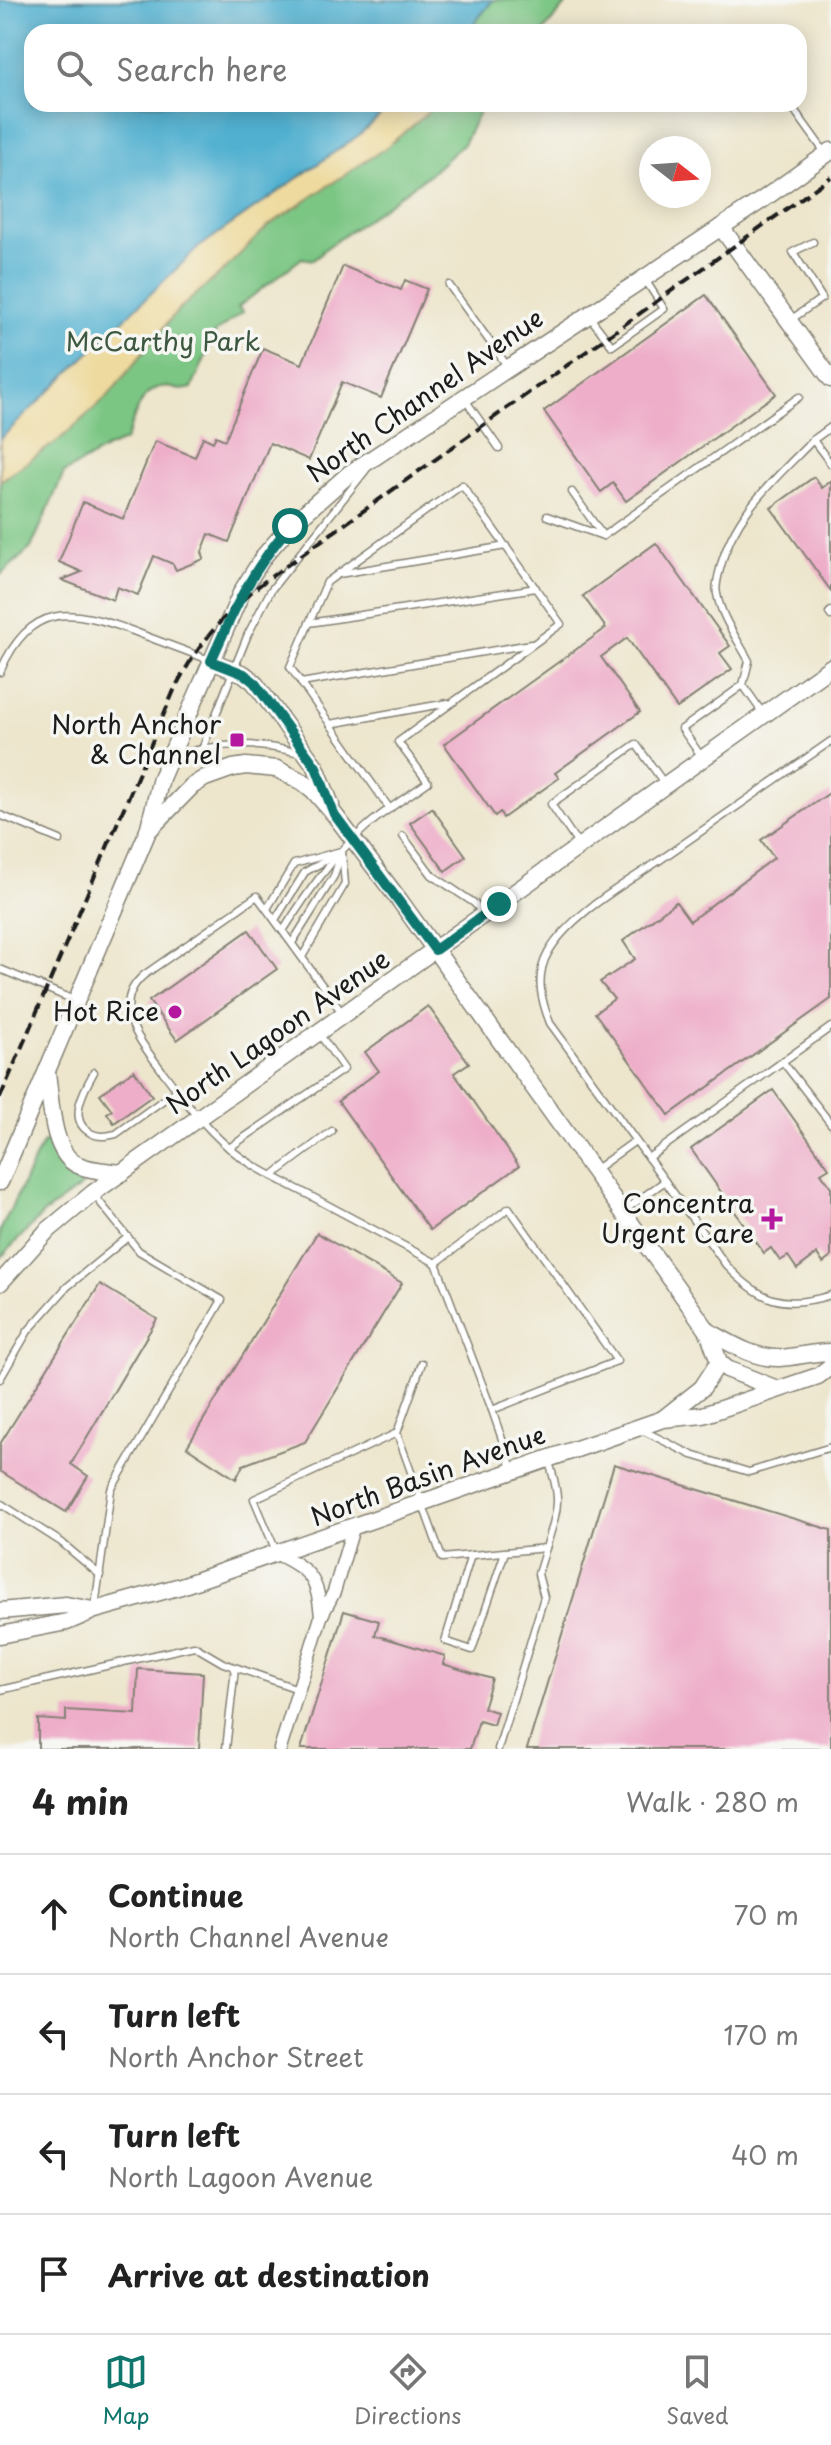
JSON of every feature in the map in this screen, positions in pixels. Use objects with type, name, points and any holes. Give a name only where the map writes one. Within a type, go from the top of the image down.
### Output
[{"type":"street","name":"North Channel Avenue","points":[[0,1182],[148,831],[161,778],[211,661],[242,591],[277,541],[317,499],[381,451],[721,227],[829,152]]},
{"type":"street","points":[[721,227],[828,369]]},
{"type":"street","points":[[211,661],[235,670],[254,682],[316,767],[348,845],[435,950],[708,1331],[719,1362],[731,1372],[777,1389]]},
{"type":"street","name":"North Lagoon Avenue","points":[[0,1283],[46,1232],[93,1193],[831,667]]},
{"type":"street","points":[[148,831],[192,786],[219,772],[246,766],[277,769],[291,775],[313,790],[334,814]]},
{"type":"street","points":[[47,1071],[55,1129],[63,1153],[79,1166],[122,1173]]},
{"type":"street","points":[[708,1331],[751,1353],[766,1357],[831,1352]]},
{"type":"street","points":[[663,1419],[702,1388],[719,1362]]},
{"type":"street","name":"North Basin Avenue","points":[[0,1635],[67,1622],[95,1610],[142,1599],[663,1419],[703,1415],[818,1376],[831,1366]]},
{"type":"street","points":[[280,1749],[321,1617],[334,1592],[353,1528]]},
{"type":"street","points":[[277,1554],[294,1562],[313,1579],[318,1588],[321,1617]]},
{"type":"street","name":"North Basin Avenue","points":[[0,1611],[66,1605],[95,1610]]},
{"type":"lane","points":[[796,112],[829,152]]},
{"type":"lane","points":[[789,321],[822,298],[793,252],[813,242]]},
{"type":"lane","points":[[588,314],[612,346],[664,309],[644,278]]},
{"type":"lane","points":[[449,285],[508,367]]},
{"type":"lane","points":[[463,396],[499,448]]},
{"type":"lane","points":[[603,536],[799,397]]},
{"type":"lane","points":[[703,759],[682,729],[743,685],[749,661],[721,609],[715,589],[722,562],[738,523],[752,502],[813,440],[831,427]]},
{"type":"lane","points":[[813,440],[831,464]]},
{"type":"lane","points":[[203,747],[256,617],[280,577],[381,451]]},
{"type":"lane","points":[[283,931],[316,880],[348,845],[428,782],[398,742],[561,624],[462,485],[327,582],[290,667],[390,809]]},
{"type":"lane","points":[[572,492],[603,536]]},
{"type":"lane","points":[[547,516],[603,536]]},
{"type":"lane","points":[[338,574],[506,546]]},
{"type":"lane","points":[[309,623],[536,588]]},
{"type":"lane","points":[[0,672],[6,658],[26,631],[47,618],[71,614],[98,618],[211,661]]},
{"type":"lane","points":[[301,683],[534,643]]},
{"type":"lane","points":[[743,685],[764,715]]},
{"type":"lane","points":[[330,724],[452,703]]},
{"type":"lane","points":[[831,741],[601,901],[563,932],[547,955],[540,982],[541,1000],[550,1023],[726,1265],[743,1283],[768,1298],[785,1303],[831,1295]]},
{"type":"lane","points":[[580,847],[551,804],[563,795],[636,744],[666,785]]},
{"type":"lane","points":[[170,757],[203,747],[257,745],[307,755]]},
{"type":"lane","points":[[0,815],[60,840]]},
{"type":"lane","points":[[403,836],[432,875],[485,914]]},
{"type":"lane","points":[[267,909],[294,864],[348,845]]},
{"type":"lane","points":[[275,920],[305,872],[348,845]]},
{"type":"lane","points":[[292,943],[334,876],[348,845]]},
{"type":"lane","points":[[302,957],[345,884],[348,845]]},
{"type":"lane","points":[[343,1015],[257,896],[136,982],[128,999],[128,1019],[138,1039],[198,1119],[229,1148],[272,1176],[436,1263],[513,1471]]},
{"type":"lane","points":[[0,969],[76,1001]]},
{"type":"lane","points":[[648,1158],[831,1027]]},
{"type":"lane","points":[[229,1148],[344,1069],[319,1033]]},
{"type":"lane","points":[[783,1062],[831,1124]]},
{"type":"lane","points":[[94,1072],[80,1101],[78,1115],[86,1131],[94,1135],[105,1137],[116,1134],[177,1090]]},
{"type":"lane","points":[[272,1176],[332,1131]]},
{"type":"lane","points":[[593,1171],[635,1141]]},
{"type":"lane","points":[[622,1212],[665,1181]]},
{"type":"lane","points":[[93,1193],[139,1251],[222,1300],[111,1490],[95,1610]]},
{"type":"lane","points":[[436,1263],[509,1208],[617,1361],[492,1410]]},
{"type":"lane","points":[[0,1379],[28,1331],[67,1287],[128,1237]]},
{"type":"lane","points":[[422,1363],[397,1433],[442,1558],[546,1548]]},
{"type":"lane","points":[[637,1428],[692,1455],[749,1472],[831,1447]]},
{"type":"lane","points":[[277,1554],[254,1499],[397,1433]]},
{"type":"lane","points":[[498,1749],[544,1597],[538,1574],[558,1508],[558,1493],[548,1458]]},
{"type":"lane","points":[[0,1503],[61,1542],[100,1575]]},
{"type":"lane","points":[[471,1555],[445,1641],[472,1650],[505,1552]]},
{"type":"lane","points":[[0,1690],[194,1646],[235,1668],[298,1689]]},
{"type":"lane","points":[[226,1749],[235,1668]]},
{"type":"green space","points":[[493,0],[570,0],[550,24],[474,24]]},
{"type":"green space","name":"McCarthy Park","points":[[384,112],[479,112],[463,144],[431,173],[313,260],[302,258],[238,307],[243,312],[216,332],[192,388],[160,387],[153,390],[142,401],[125,441],[64,473],[31,548],[0,575],[0,439]]},
{"type":"green space","points":[[43,1142],[49,1142],[59,1165],[80,1179],[82,1186],[43,1214],[0,1258],[0,1231]]},
{"type":"sand","points":[[384,112],[428,112],[385,148],[268,226],[178,310],[108,396],[59,440],[0,481],[0,439],[199,247],[359,135]]},
{"type":"water","points":[[0,0],[493,0],[474,24],[24,24],[24,112],[384,112],[359,135],[199,247],[0,439]]},
{"type":"building","points":[[343,266],[401,290],[405,280],[427,289],[381,398],[342,382],[309,460],[270,443],[229,542],[209,534],[202,552],[204,559],[176,570],[173,564],[154,556],[138,595],[117,587],[113,600],[62,580],[82,572],[59,562],[83,502],[123,519],[155,441],[195,457],[203,437],[213,442],[216,436],[225,440],[263,348],[302,364]]},
{"type":"building","points":[[706,295],[776,394],[626,501],[613,483],[601,492],[544,411]]},
{"type":"building","points":[[814,477],[822,488],[831,481],[831,591],[771,508]]},
{"type":"building","points":[[656,543],[730,646],[720,653],[732,669],[677,708],[627,638],[601,657],[640,712],[555,773],[559,778],[503,818],[500,812],[495,816],[444,744],[606,628],[583,596]]},
{"type":"building","points":[[831,792],[831,999],[669,1115],[595,1013],[614,999],[600,982],[635,959],[623,941],[676,902],[690,921],[774,858],[761,840]]},
{"type":"building","points":[[432,808],[466,856],[445,871],[410,823]]},
{"type":"building","points":[[249,930],[277,969],[177,1040],[149,1001]]},
{"type":"building","points":[[428,1006],[469,1063],[454,1073],[519,1166],[430,1230],[338,1101],[379,1071],[365,1052]]},
{"type":"building","points":[[134,1070],[152,1096],[114,1123],[107,1113],[112,1110],[100,1094]]},
{"type":"building","points":[[773,1090],[829,1168],[821,1173],[831,1187],[831,1257],[823,1263],[817,1254],[797,1269],[788,1256],[780,1261],[771,1248],[764,1253],[691,1149]]},
{"type":"building","points":[[317,1233],[402,1283],[305,1442],[243,1465],[236,1479],[187,1447]]},
{"type":"building","points":[[100,1284],[157,1319],[71,1464],[88,1476],[66,1512],[0,1471],[0,1444]]},
{"type":"building","points":[[614,1464],[831,1530],[831,1749],[527,1749]]},
{"type":"building","points":[[344,1611],[379,1621],[375,1635],[445,1656],[443,1664],[492,1679],[483,1708],[497,1712],[493,1725],[479,1721],[470,1749],[301,1749]]},
{"type":"building","points":[[138,1669],[203,1673],[199,1749],[38,1749],[38,1719],[66,1721],[66,1710],[136,1714]]},
{"type":"railway","points":[[0,1098],[175,688],[193,657],[225,616],[265,581],[831,177]]},
{"type":"place","name":"North Anchor & Channel","points":[[237,740]]},
{"type":"place","name":"Hot Rice","points":[[175,1012]]},
{"type":"place","name":"Concentra Urgent Care","points":[[772,1219]]},
{"type":"route","points":[[290,526],[251,575],[211,661],[244,674],[254,682],[316,767],[334,814],[435,950],[499,904]]}]
